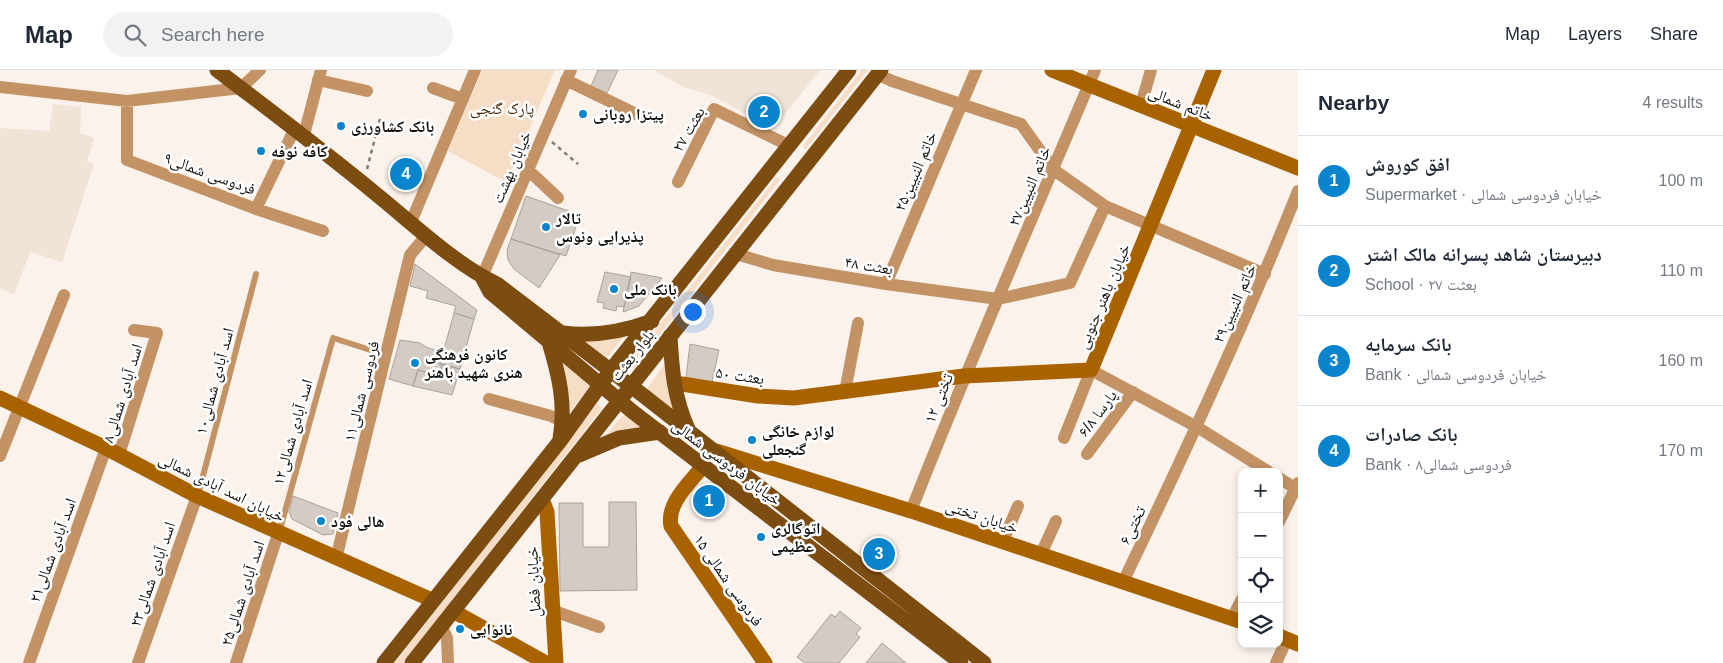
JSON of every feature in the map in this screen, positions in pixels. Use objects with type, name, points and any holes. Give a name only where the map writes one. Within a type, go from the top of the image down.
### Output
[{"type":"main road","name":"خیابان فردوسی شمالی","points":[[218,70],[299,132],[427,236],[482,277],[497,284],[611,370],[984,663]]},
{"type":"main road","name":"بلوار بعثت","points":[[384,663],[432,600],[560,441],[611,370],[652,321],[849,70]]},
{"type":"main road","name":"بلوار بعثت","points":[[412,663],[879,72]]},
{"type":"main road","points":[[790,146],[810,161]]},
{"type":"main road","name":"خیابان فردوسی شمالی","points":[[482,277],[490,292],[619,401],[961,663]]},
{"type":"main road","points":[[561,333],[585,336],[616,332],[652,321]]},
{"type":"main road","points":[[670,336],[674,389],[678,405],[690,432]]},
{"type":"main road","points":[[549,342],[558,371],[563,402],[563,422],[560,441]]},
{"type":"main road","points":[[578,455],[619,438],[660,432]]},
{"type":"main road","points":[[530,479],[545,496]]},
{"type":"street","points":[[0,87],[127,101],[241,88],[260,70]]},
{"type":"street","points":[[411,222],[475,70]]},
{"type":"street","name":"خاتم النبیین۲۵","points":[[886,284],[976,70]]},
{"type":"street","name":"خاتم شمالی","points":[[1052,70],[1298,168]]},
{"type":"street","name":"خاتم النبیین۲۷","points":[[998,299],[1095,70]]},
{"type":"street","points":[[1141,105],[1151,70]]},
{"type":"street","name":"خیابان باهنر جنوبی","points":[[794,398],[964,376],[1091,370],[1152,226],[1214,70]]},
{"type":"street","points":[[879,72],[892,82],[1021,124],[1054,170],[1105,206],[1265,274]]},
{"type":"street","points":[[319,75],[367,91]]},
{"type":"street","name":"فردوسی شمالی۹","points":[[127,101],[127,160],[256,209],[299,132],[319,75]]},
{"type":"street","points":[[568,75],[638,115]]},
{"type":"street","name":"خیابان بهشت","points":[[482,277],[568,75]]},
{"type":"street","points":[[433,88],[463,99]]},
{"type":"street","name":"بعثت ۲۷","points":[[678,182],[714,109],[790,146]]},
{"type":"street","points":[[527,169],[558,198]]},
{"type":"street","name":"خاتم النبیین۲۹","points":[[1170,483],[1265,274],[1293,219],[1298,191]]},
{"type":"street","points":[[998,299],[1070,283],[1105,206]]},
{"type":"street","points":[[256,209],[323,231]]},
{"type":"street","name":"فردوسی شمالی۱۱","points":[[336,559],[410,254],[427,236]]},
{"type":"street","name":"بعثت ۴۸","points":[[736,254],[773,265],[886,284],[998,299]]},
{"type":"street","points":[[0,456],[64,295]]},
{"type":"street","name":"تختی ۱۲","points":[[911,511],[964,376],[998,299]]},
{"type":"street","points":[[845,392],[858,323]]},
{"type":"street","name":"اسد آبادی شمالی۸","points":[[112,452],[157,333],[134,330]]},
{"type":"street","points":[[1064,438],[1091,370],[1197,427],[1263,468]]},
{"type":"street","name":"بعثت ۵۰","points":[[682,384],[750,395],[794,398]]},
{"type":"street","name":"پارسا ۶/۸","points":[[1087,454],[1133,392]]},
{"type":"street","name":"خیابان اسد آبادی شمالی","points":[[0,398],[278,534],[432,600]]},
{"type":"street","points":[[489,399],[551,416],[563,422]]},
{"type":"street","name":"خیابان تختی","points":[[710,448],[911,511],[1237,620]]},
{"type":"street","name":"اسد آبادی شمالی۲۱","points":[[29,663],[112,452]]},
{"type":"street","name":"فردوسی شمالی ۱۵","points":[[703,466],[672,507],[670,516],[671,526],[765,663]]},
{"type":"street","points":[[1283,480],[1297,487],[1283,514]]},
{"type":"street","name":"تختی۶","points":[[1123,582],[1170,483]]},
{"type":"street","name":"اسد آبادی شمالی۲۳","points":[[138,663],[197,496]]},
{"type":"street","name":"خیابان فضل","points":[[545,496],[551,610],[556,663]]},
{"type":"street","points":[[1003,542],[1018,506]]},
{"type":"street","points":[[1040,554],[1056,520]]},
{"type":"street","name":"اسد آبادی شمالی۲۵","points":[[236,663],[278,534]]},
{"type":"street","points":[[1237,620],[1241,603]]},
{"type":"street","points":[[551,610],[599,627]]},
{"type":"street","points":[[453,611],[546,663]]},
{"type":"street","points":[[442,626],[446,638],[448,663]]},
{"type":"street","points":[[1276,663],[1288,640]]},
{"type":"lane","name":"اسد آبادی شمالی۱۰","points":[[197,496],[256,274]]},
{"type":"lane","name":"اسد آبادی شمالی۱۲","points":[[278,534],[333,338],[386,355]]},
{"type":"path","points":[[361,182],[370,162],[380,119]]},
{"type":"path","points":[[543,135],[578,164]]},
{"type":"shaded area","points":[[654,70],[820,70],[773,129],[711,95],[683,87]]},
{"type":"shaded area","points":[[53,104],[81,107],[80,133],[94,138],[87,161],[94,164],[62,262],[30,252],[14,295],[0,288],[0,128],[49,131]]},
{"type":"green space","name":"پارک گنجی","points":[[482,70],[555,70],[506,182],[448,151]]},
{"type":"green space","points":[[862,70],[868,70],[805,150],[803,146]]},
{"type":"green space","points":[[777,177],[780,180],[633,369],[628,365]]},
{"type":"green space","points":[[625,335],[607,358],[582,340]]},
{"type":"green space","points":[[668,359],[674,411],[646,390]]},
{"type":"green space","points":[[560,361],[591,385],[568,414]]},
{"type":"green space","points":[[597,404],[602,408],[403,663],[395,663]]},
{"type":"green space","points":[[625,413],[646,428],[600,442]]},
{"type":"building","points":[[598,70],[618,70],[607,93],[591,86]]},
{"type":"building","name":"تالار پذیرایی ونوس","points":[[526,196],[580,215],[566,256],[511,239]]},
{"type":"building","points":[[511,239],[560,255],[539,288],[514,269],[508,260],[507,250]]},
{"type":"building","points":[[415,264],[477,310],[474,319],[454,313],[456,306],[426,298],[428,291],[410,286]]},
{"type":"building","name":"بانک ملی","points":[[605,272],[631,277],[624,307],[617,306],[616,311],[603,308],[604,303],[597,302]]},
{"type":"building","points":[[631,272],[662,278],[639,306],[623,312]]},
{"type":"building","points":[[454,313],[474,319],[460,369],[440,364]]},
{"type":"building","name":"کانون فرهنگی هنری شهید باهنر","points":[[400,340],[420,343],[437,351],[434,362],[442,364],[439,376],[418,370],[413,386],[389,379]]},
{"type":"building","points":[[690,344],[719,350],[711,386],[686,377]]},
{"type":"building","points":[[436,353],[442,355],[440,364],[434,362]]},
{"type":"building","points":[[442,364],[460,369],[452,395],[413,386],[418,370],[439,376]]},
{"type":"building","points":[[293,496],[338,513],[333,534],[323,535],[292,519],[289,512]]},
{"type":"building","points":[[609,502],[636,502],[637,590],[560,591],[559,503],[583,503],[583,547],[609,547]]},
{"type":"building","points":[[840,611],[861,628],[856,634],[860,637],[839,663],[805,663],[797,657],[831,614],[835,617]]},
{"type":"building","points":[[882,643],[906,663],[866,663]]},
{"type":"place","name":"دبیرستان شاهد پسرانه مالک اشتر","points":[[764,112]]},
{"type":"place","name":"پیتزا روبانی","points":[[583,114]]},
{"type":"place","name":"بانک کشاورزی","points":[[341,126]]},
{"type":"place","name":"کافه نوفه","points":[[261,151]]},
{"type":"place","name":"بانک صادرات","points":[[406,174]]},
{"type":"place","name":"تالار پذیرایی ونوس","points":[[546,227]]},
{"type":"place","name":"بانک ملی","points":[[614,289]]},
{"type":"place","name":"کانون فرهنگی هنری شهید باهنر","points":[[415,363]]},
{"type":"place","name":"لوازم خانگی گنجعلی","points":[[752,440]]},
{"type":"place","name":"افق کوروش","points":[[709,501]]},
{"type":"place","name":"هالی فود","points":[[321,521]]},
{"type":"place","name":"اتوگالری عظیمی","points":[[761,537]]},
{"type":"place","name":"بانک سرمایه","points":[[879,554]]},
{"type":"place","name":"نانوایی","points":[[460,629]]}]
